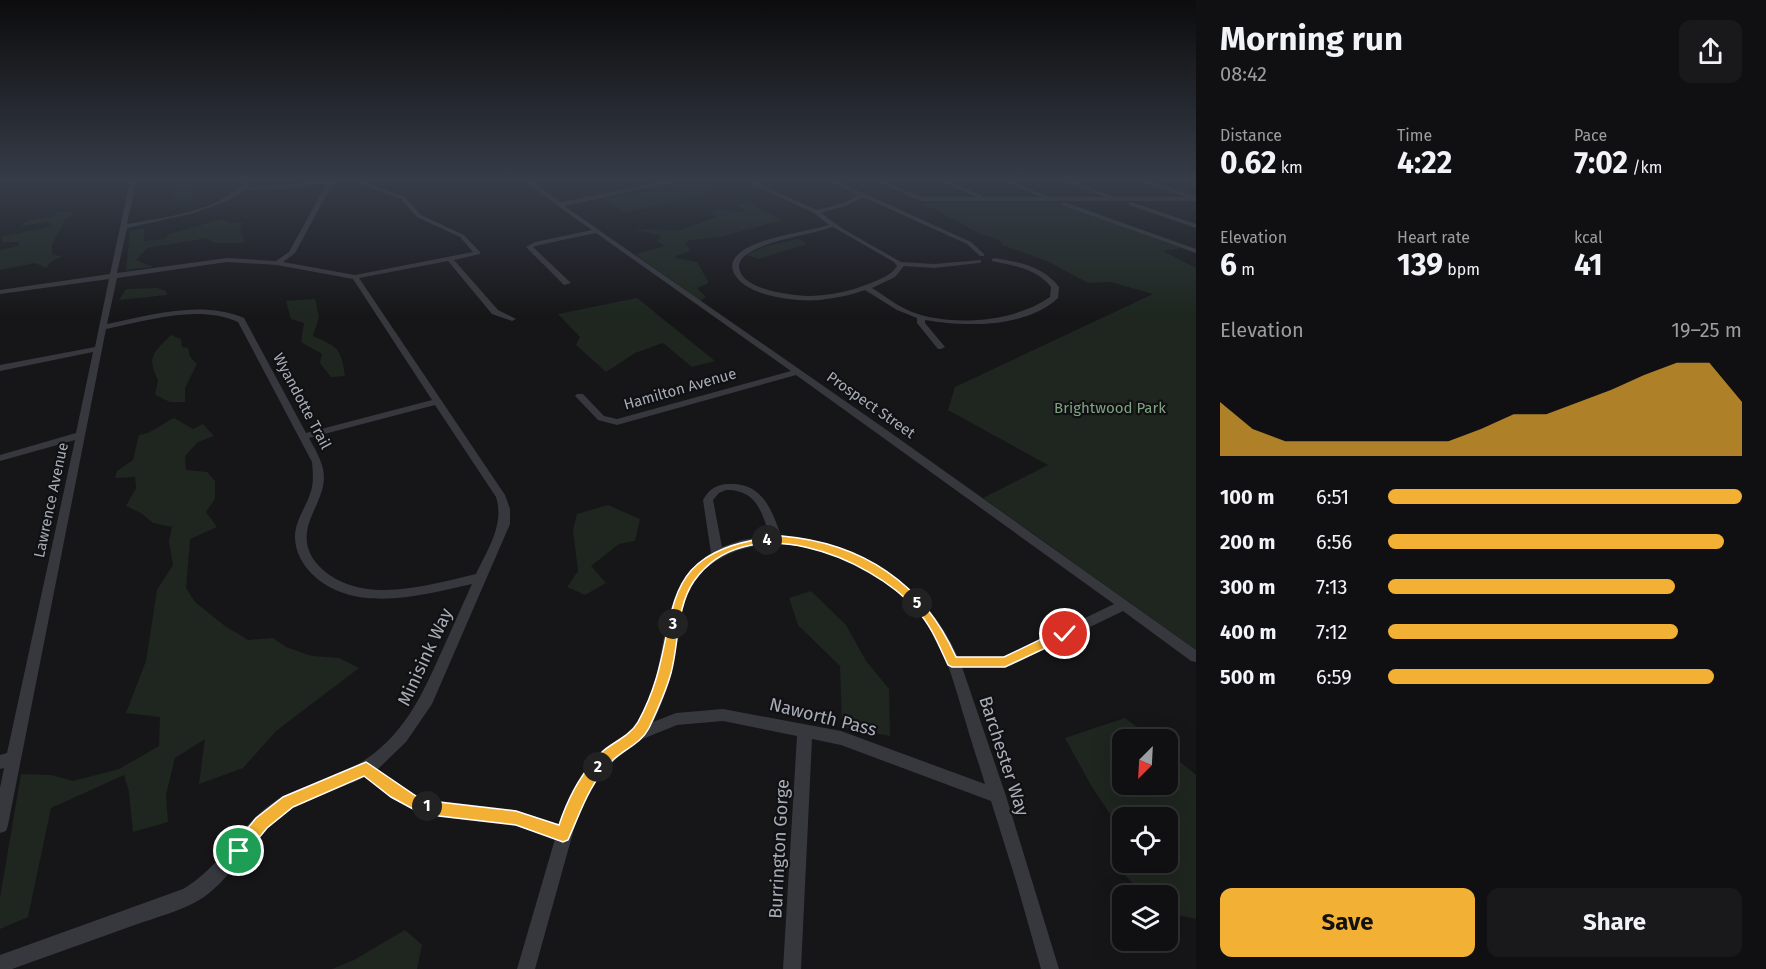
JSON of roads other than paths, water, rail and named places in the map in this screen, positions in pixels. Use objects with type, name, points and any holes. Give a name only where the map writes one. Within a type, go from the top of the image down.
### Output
[{"type":"street","name":"Lawrence Avenue","points":[[0,825],[7,760],[125,226]]},
{"type":"street","points":[[277,263],[292,253],[307,226]]},
{"type":"street","points":[[0,292],[227,260],[277,263],[355,277],[478,253],[462,236],[441,226]]},
{"type":"street","name":"Prospect Street","points":[[590,226],[1196,657]]},
{"type":"street","points":[[831,226],[747,251],[737,261],[738,273],[747,283],[757,288],[794,297],[827,297],[867,288],[898,272],[899,264]]},
{"type":"street","points":[[837,226],[899,264],[934,266],[980,258]]},
{"type":"street","points":[[867,288],[901,310],[921,317],[968,321],[1001,319],[1029,311],[1054,298],[1055,287],[1041,274],[1018,265],[994,260],[988,262],[980,258],[969,243],[932,226]]},
{"type":"street","points":[[1127,226],[1196,251]]},
{"type":"street","points":[[567,283],[529,247],[537,243],[597,231]]},
{"type":"street","points":[[451,260],[495,312],[512,319]]},
{"type":"street","name":"Minisink Way","points":[[0,964],[150,911],[196,892],[212,879],[274,812],[288,802],[366,768],[394,745],[418,716],[504,524],[504,503],[355,277]]},
{"type":"street","name":"Wyandotte Trail","points":[[103,327],[199,311],[225,312],[236,316],[243,322],[318,462],[314,498],[302,526],[301,541],[304,555],[320,574],[336,584],[356,591],[390,594],[480,578]]},
{"type":"street","points":[[921,317],[921,323],[941,347]]},
{"type":"street","points":[[0,368],[98,349]]},
{"type":"street","name":"Hamilton Avenue","points":[[580,396],[600,418],[617,422],[797,372]]},
{"type":"street","points":[[304,436],[438,401]]},
{"type":"street","points":[[0,458],[80,435]]},
{"type":"street","points":[[717,555],[708,500],[710,494],[722,487],[744,488],[758,495],[777,540]]},
{"type":"street","name":"Barchester Way","points":[[525,969],[571,810],[587,780],[608,756],[636,736],[654,704],[664,674],[674,621],[684,588],[701,565],[717,555],[748,543],[777,540],[806,542],[861,562],[888,577],[911,597],[931,620],[952,662],[998,796],[1035,912],[1050,969]]},
{"type":"street","points":[[952,662],[1005,662],[1124,605]]},
{"type":"street","name":"Naworth Pass","points":[[636,736],[661,724],[707,715],[723,715],[841,738],[998,796]]},
{"type":"street","name":"Burrington Gorge","points":[[792,969],[805,731]]},
{"type":"street","points":[[366,768],[396,793],[413,802],[439,809],[516,818],[563,834]]},
{"type":"park label","name":"Brightwood Park","points":[[1110,408]]}]
